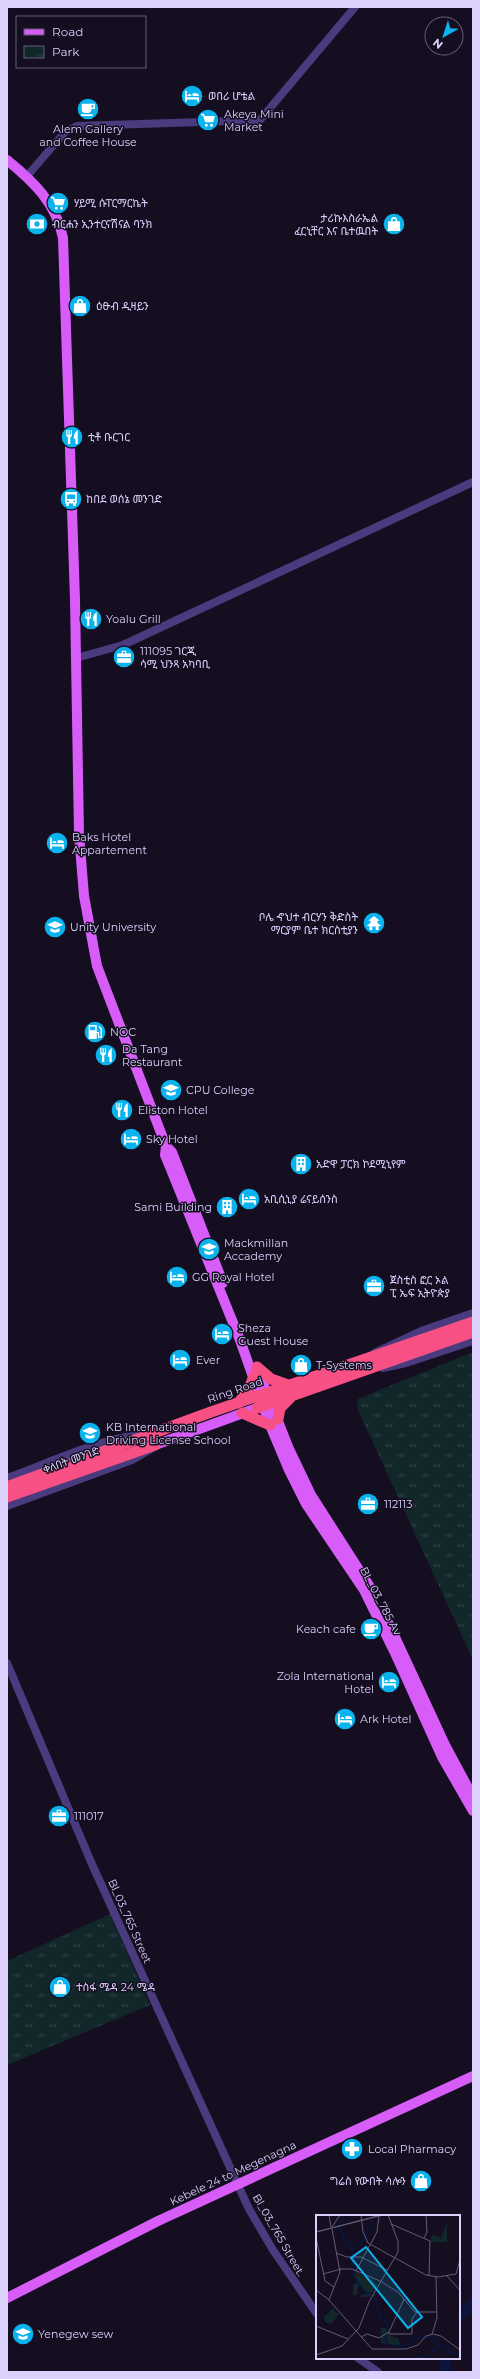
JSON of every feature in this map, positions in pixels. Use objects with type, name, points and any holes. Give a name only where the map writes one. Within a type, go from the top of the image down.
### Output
[{"type":"highway","name":"Ring Road","points":[[7,1487],[148,1436],[264,1401],[290,1390],[368,1363],[473,1322]]},
{"type":"highway","name":"Ring Road","points":[[368,1363],[473,1332]]},
{"type":"highway","points":[[255,1372],[290,1390],[274,1422],[241,1408],[255,1372]]},
{"type":"highway","name":"ቀለበት መንገድ","points":[[7,1497],[155,1445]]},
{"type":"main road","name":"BL_03_785 Av","points":[[7,160],[27,176],[45,195],[58,219],[63,238],[76,658],[79,834],[84,896],[97,966],[166,1146],[165,1155],[255,1372],[264,1401],[308,1488],[370,1587],[400,1646],[446,1747],[473,1797]]},
{"type":"main road","name":"ቀለበት መንገድ","points":[[155,1445],[241,1408]]},
{"type":"main road","name":"BL_03_785 Av","points":[[274,1422],[306,1504],[364,1590],[396,1653],[442,1757],[473,1811]]},
{"type":"main road","name":"Kebele 24 to Megenagna","points":[[7,2298],[158,2221],[473,2076]]},
{"type":"street","points":[[27,176],[65,132],[77,126],[260,120],[355,7]]},
{"type":"street","points":[[76,658],[123,645],[473,482]]},
{"type":"street","points":[[473,1313],[379,1349],[368,1363],[386,1368],[473,1341]]},
{"type":"street","points":[[7,1478],[125,1436],[148,1436]]},
{"type":"street","points":[[7,1506],[132,1460],[155,1445]]},
{"type":"street","name":"Bl_03_765 Street","points":[[7,1663],[91,1862],[239,2185]]},
{"type":"street","name":"Bl_03_765 Street.","points":[[239,2185],[272,2250],[316,2313]]},
{"type":"street","points":[[359,2359],[378,2372]]},
{"type":"green space","points":[[473,1352],[473,1660],[357,1408],[358,1399]]},
{"type":"green space","points":[[110,1914],[150,2005],[7,2065],[7,1961]]},
{"type":"waterway","points":[[460,2316],[473,2304]]},
{"type":"waterway","points":[[445,2359],[446,2372]]},
{"type":"place","name":"ወበሪ ሆቴል","points":[[192,96]]},
{"type":"place","name":"Alem Gallery and Coffee House","points":[[88,109]]},
{"type":"place","name":"Akeya Mini Market","points":[[208,120]]},
{"type":"place","name":"ሃይሚ ሱፐርማርኬት","points":[[58,203]]},
{"type":"place","name":"ብርሐን ኢንተርናሽናል ባንክ","points":[[37,224]]},
{"type":"place","name":"ታሪኩእስራኤል ፈርኒቸር እና ቤተዉበት","points":[[394,224]]},
{"type":"place","name":"ዕፁብ ዲዛይን","points":[[80,306]]},
{"type":"place","name":"ቲቶ ቡርገር","points":[[72,437]]},
{"type":"place","name":"ከበደ ወሰኔ መንገድ","points":[[71,499]]},
{"type":"place","name":"Yoalu Grill","points":[[91,619]]},
{"type":"place","name":"111095 ገርጂ ሳሚ ህንጻ አካባቢ","points":[[124,657]]},
{"type":"place","name":"Baks Hotel Appartement","points":[[57,843]]},
{"type":"place","name":"ቦሌ ኆህተ ብርሃን ቅድስት ማርያም ቤተ ክርስቲያን","points":[[374,923]]},
{"type":"place","name":"Unity University","points":[[55,927]]},
{"type":"place","name":"NOC","points":[[95,1032]]},
{"type":"place","name":"Da Tang Restaurant","points":[[106,1055]]},
{"type":"place","name":"CPU College","points":[[171,1090]]},
{"type":"place","name":"Eliston Hotel","points":[[122,1110]]},
{"type":"place","name":"Sky Hotel","points":[[131,1139]]},
{"type":"place","name":"አድዋ ፓርክ ኮደሚኒየም","points":[[301,1164]]},
{"type":"place","name":"አቢሲኒያ ሬናይሰንስ","points":[[249,1199]]},
{"type":"place","name":"Sami Building","points":[[227,1207]]},
{"type":"place","name":"Mackmillan Accademy","points":[[209,1249]]},
{"type":"place","name":"GG Royal Hotel","points":[[177,1277]]},
{"type":"place","name":"ጀስቲስ ፎር ኦል ፒ ኤፍ ኢትዮጵያ","points":[[374,1286]]},
{"type":"place","name":"Sheza Guest House","points":[[222,1334]]},
{"type":"place","name":"Ever","points":[[180,1360]]},
{"type":"place","name":"T-Systems","points":[[301,1365]]},
{"type":"place","name":"KB International Driving License School","points":[[90,1433]]},
{"type":"place","name":"112113","points":[[368,1504]]},
{"type":"place","name":"Keach cafe","points":[[371,1629]]},
{"type":"place","name":"Zola International Hotel","points":[[389,1682]]},
{"type":"place","name":"Ark Hotel","points":[[345,1719]]},
{"type":"place","name":"111017","points":[[59,1816]]},
{"type":"place","name":"ተስፋ ሜዳ 24 ሜዳ","points":[[60,1987]]},
{"type":"place","name":"Local Pharmacy","points":[[352,2149]]},
{"type":"place","name":"ግሬስ የውበት ሳሎን","points":[[421,2181]]},
{"type":"place","name":"Yenegew sew","points":[[23,2334]]}]
